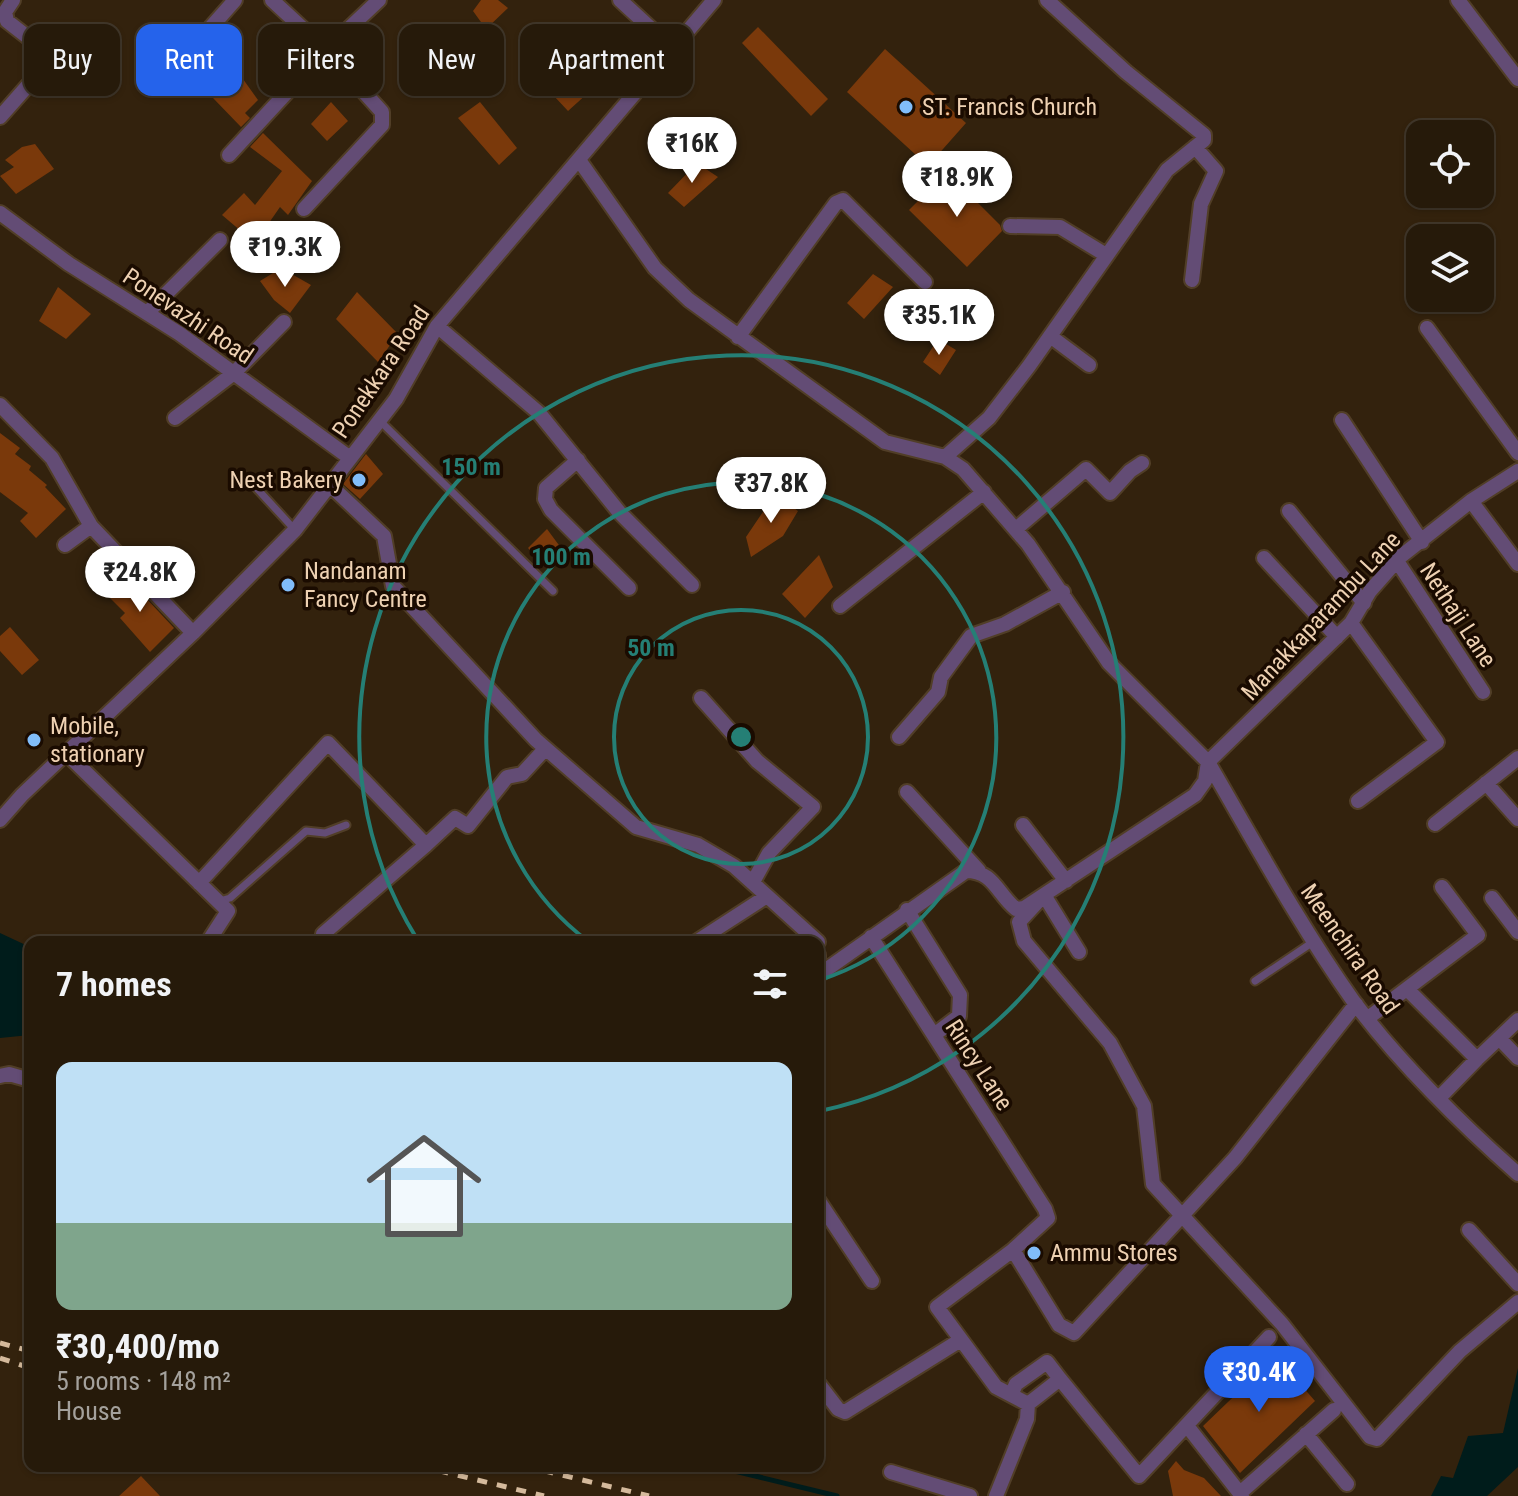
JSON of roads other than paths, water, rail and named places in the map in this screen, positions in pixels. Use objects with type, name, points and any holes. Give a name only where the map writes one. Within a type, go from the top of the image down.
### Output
[{"type":"street","points":[[0,117],[53,57],[7,21],[5,12],[13,0]]},
{"type":"street","points":[[214,24],[235,0]]},
{"type":"street","points":[[272,0],[298,24]]},
{"type":"street","points":[[354,24],[379,0]]},
{"type":"street","points":[[620,0],[646,24]]},
{"type":"street","name":"Ponekkara Road","points":[[692,24],[714,0]]},
{"type":"street","points":[[579,160],[655,268],[689,300],[885,442],[945,457],[989,418],[1167,170],[1195,147],[1204,135],[1126,72],[1047,0]]},
{"type":"street","points":[[1458,0],[1513,60],[1518,79]]},
{"type":"street","points":[[229,155],[284,96]]},
{"type":"street","points":[[304,209],[382,125],[382,112],[368,96]]},
{"type":"street","name":"Ponekkara Road","points":[[0,820],[295,530],[396,399],[437,326],[631,96]]},
{"type":"street","points":[[1192,280],[1201,204],[1216,171],[1195,147]]},
{"type":"street","points":[[738,337],[836,203],[843,200],[925,282]]},
{"type":"street","name":"Ponevazhi Road","points":[[0,213],[69,264],[234,373],[350,458]]},
{"type":"street","points":[[1010,226],[1060,227],[1106,255]]},
{"type":"street","points":[[147,313],[220,240]]},
{"type":"street","points":[[175,418],[234,373],[284,322]]},
{"type":"street","points":[[437,326],[539,413],[619,512],[692,585]]},
{"type":"street","points":[[1427,328],[1518,453]]},
{"type":"street","points":[[1050,336],[1089,365]]},
{"type":"street","points":[[0,405],[52,458],[91,526],[193,633]]},
{"type":"street","points":[[1342,420],[1422,542]]},
{"type":"street","name":"Meenchira Road","points":[[945,457],[963,469],[1016,529],[1063,592],[1109,663],[1208,762],[1314,942],[1356,1004],[1439,1098],[1518,1174]]},
{"type":"street","points":[[578,460],[546,488],[545,499],[551,510],[629,588]]},
{"type":"street","points":[[1016,529],[1086,469],[1110,493],[1142,463]]},
{"type":"street","name":"Manakkaparambu Lane","points":[[1208,762],[1351,623],[1397,561],[1471,501],[1518,471]]},
{"type":"street","points":[[331,486],[384,536],[393,586],[545,749],[636,827],[698,845],[734,866],[811,936]]},
{"type":"street","points":[[840,606],[984,492]]},
{"type":"street","points":[[1471,501],[1518,564]]},
{"type":"street","points":[[1289,511],[1364,603]]},
{"type":"street","points":[[65,545],[91,526]]},
{"type":"street","points":[[1264,558],[1337,637]]},
{"type":"street","name":"Nethaji Lane","points":[[1397,561],[1483,692]]},
{"type":"street","points":[[899,737],[938,692],[941,677],[971,636],[1005,624],[1063,592]]},
{"type":"street","points":[[1351,623],[1437,742],[1358,801]]},
{"type":"street","points":[[701,698],[757,761],[813,807],[769,853],[753,882]]},
{"type":"street","points":[[199,883],[328,743],[426,845]]},
{"type":"street","points":[[323,934],[455,818],[468,826],[507,777],[522,774],[545,749]]},
{"type":"street","points":[[67,754],[223,906],[210,936]]},
{"type":"street","points":[[1435,824],[1518,758]]},
{"type":"street","points":[[907,792],[979,871],[996,883],[1016,909],[1066,881],[1195,795],[1205,781],[1208,762]]},
{"type":"street","points":[[1486,783],[1518,819]]},
{"type":"street","points":[[0,796],[12,806]]},
{"type":"street","points":[[1023,825],[1066,881]]},
{"type":"street","points":[[824,971],[966,871],[979,871]]},
{"type":"street","points":[[1368,1018],[1478,935],[1442,887]]},
{"type":"street","points":[[1044,895],[1079,952]]},
{"type":"street","points":[[1044,895],[1019,922],[1024,941],[1110,1043],[1144,1106],[1153,1184],[1282,1324],[1370,1437],[1377,1439],[1460,1351],[1493,1327],[1518,1302]]},
{"type":"street","points":[[705,936],[767,896]]},
{"type":"street","points":[[1492,898],[1518,932]]},
{"type":"street","points":[[907,910],[960,995],[959,1016],[934,1035]]},
{"type":"street","name":"Rincy Lane","points":[[871,937],[1048,1218],[1013,1250]]},
{"type":"street","points":[[1407,989],[1477,1059]]},
{"type":"street","points":[[1028,1404],[996,1387],[959,1341],[937,1307],[1013,1250],[1059,1325],[1074,1333],[1235,1158],[1356,1004]]},
{"type":"street","points":[[1439,1098],[1518,1020]]},
{"type":"street","points":[[1499,1038],[1518,1058]]},
{"type":"street","points":[[0,1076],[9,1074],[24,1078]]},
{"type":"street","points":[[824,1209],[872,1281]]},
{"type":"street","points":[[1469,1230],[1518,1284]]},
{"type":"street","points":[[1011,1395],[1016,1384],[1047,1362],[1139,1476],[1269,1337]]},
{"type":"street","points":[[824,1391],[838,1409],[845,1412],[959,1341]]},
{"type":"street","points":[[996,1496],[1027,1419],[1028,1404],[1060,1379]]},
{"type":"street","points":[[1188,1427],[1241,1495],[1334,1410]]},
{"type":"street","points":[[1306,1434],[1347,1484]]},
{"type":"street","points":[[891,1472],[970,1496]]},
{"type":"lane","points":[[379,420],[553,591]]},
{"type":"lane","points":[[250,481],[295,530]]},
{"type":"lane","points":[[223,906],[306,831],[325,833],[346,825]]},
{"type":"lane","points":[[1255,981],[1314,942]]},
{"type":"water","points":[[0,933],[24,944],[24,1036],[0,1038]]},
{"type":"water","points":[[1518,1368],[1518,1467],[1487,1496],[1431,1496],[1441,1476],[1453,1478],[1468,1436],[1503,1433]]},
{"type":"waterway","points":[[739,1472],[837,1496]]},
{"type":"railway","points":[[0,1343],[24,1349]]},
{"type":"railway","points":[[0,1358],[24,1366]]},
{"type":"railway","points":[[444,1472],[544,1496]]},
{"type":"railway","points":[[549,1472],[649,1496]]},
{"type":"place","name":"ST. Francis Church","points":[[906,107]]},
{"type":"place","name":"Nest Bakery","points":[[359,480]]},
{"type":"place","name":"Nandanam Fancy Centre","points":[[288,585]]},
{"type":"place","name":"Mobile, stationary","points":[[34,740]]},
{"type":"place","name":"Ammu Stores","points":[[1034,1253]]}]
